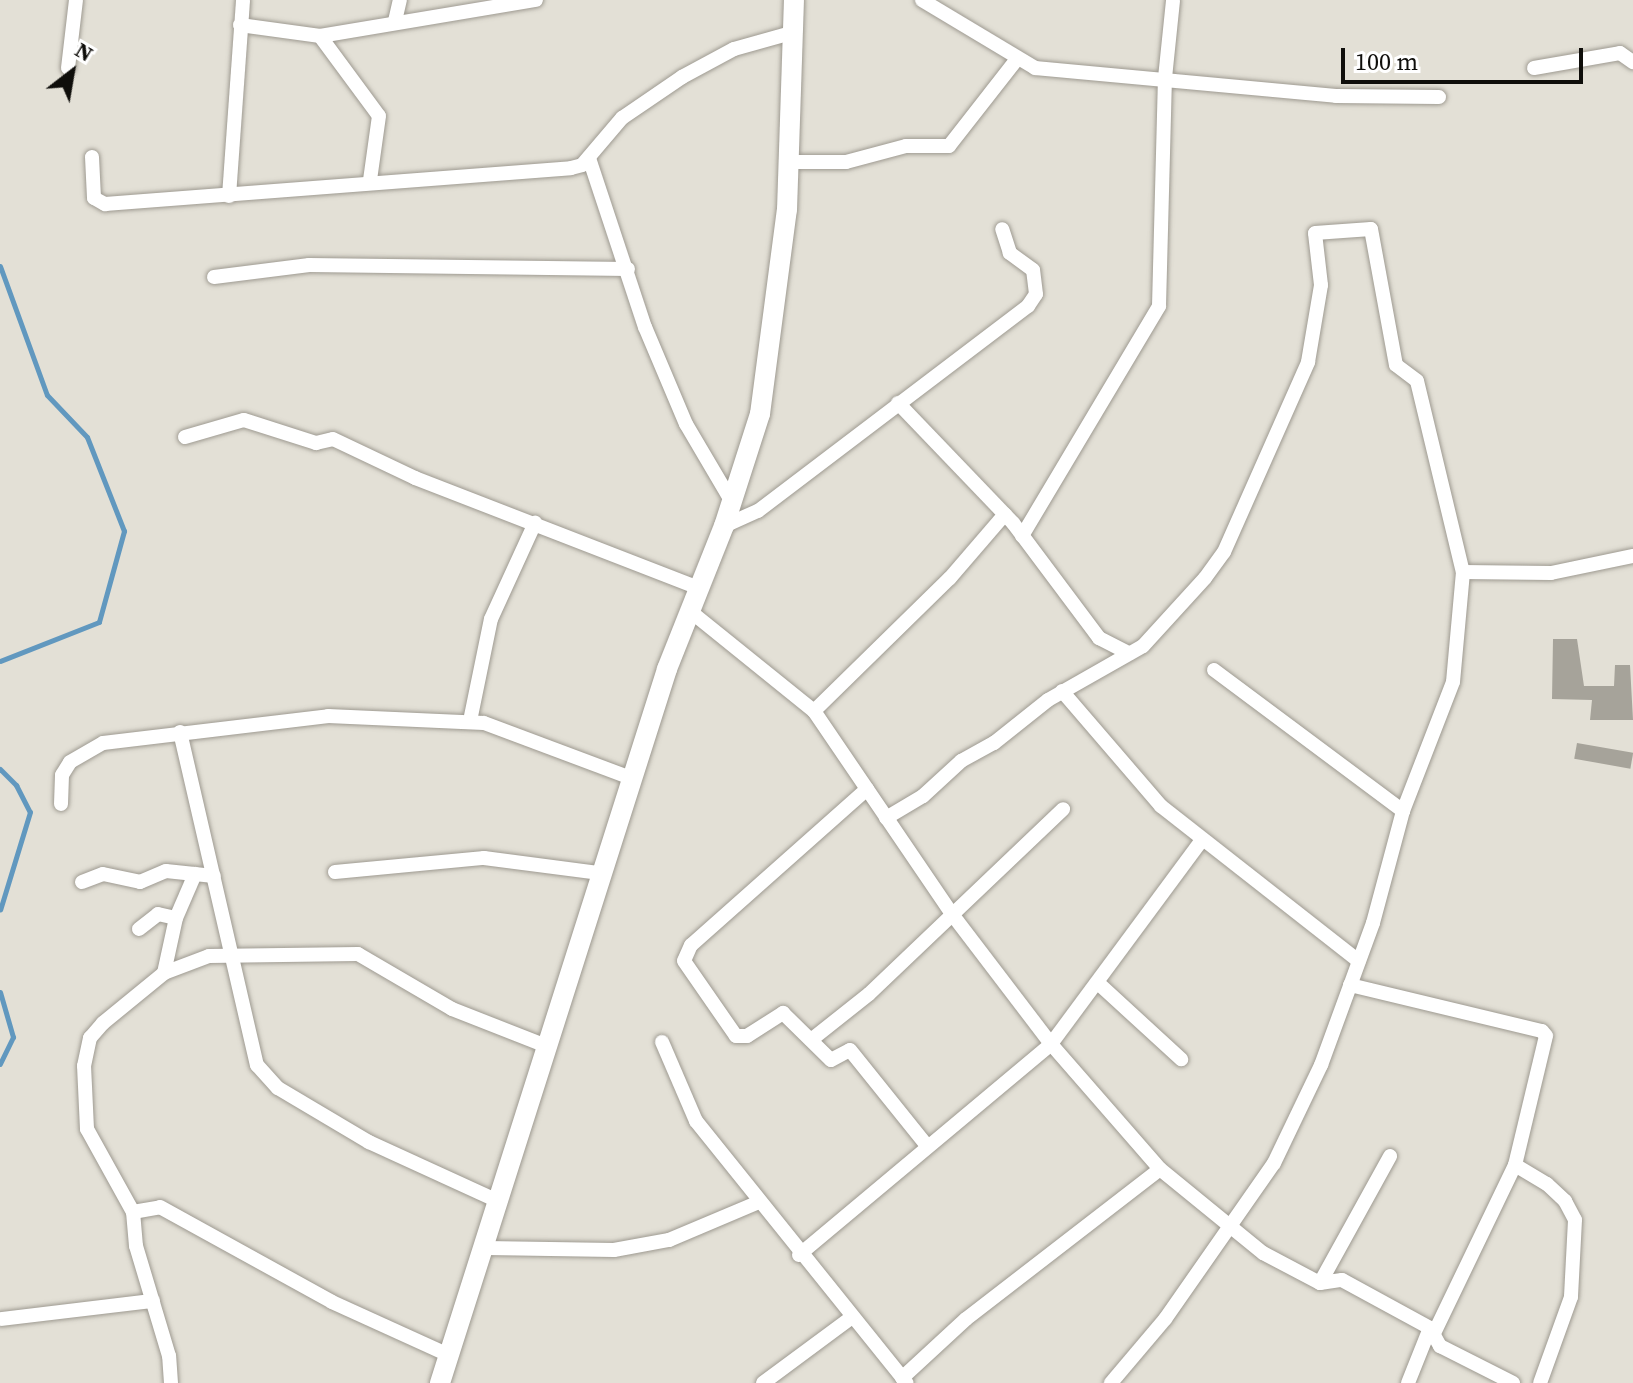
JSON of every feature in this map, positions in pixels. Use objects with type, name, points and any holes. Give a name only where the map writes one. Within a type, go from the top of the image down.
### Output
[{"type":"street","points":[[68,68],[76,0]]},
{"type":"street","points":[[229,196],[243,0]]},
{"type":"street","points":[[395,21],[400,0]]},
{"type":"street","points":[[240,25],[320,36],[395,21],[529,5],[536,0]]},
{"type":"street","points":[[440,1383],[486,1248],[631,778],[690,611],[724,526],[760,414],[789,162],[794,0]]},
{"type":"street","points":[[922,0],[1017,59],[1043,69],[1336,96],[1439,97]]},
{"type":"street","points":[[1022,536],[1159,306],[1165,78],[1173,0]]},
{"type":"street","points":[[92,157],[94,198],[99,203],[229,196],[370,180],[571,168],[589,158],[622,118],[682,77],[734,49],[795,32]]},
{"type":"street","points":[[320,36],[379,116],[370,180]]},
{"type":"street","points":[[1534,68],[1620,53],[1633,62]]},
{"type":"street","points":[[789,162],[846,162],[906,146],[949,146],[1017,59]]},
{"type":"street","points":[[589,158],[645,327],[686,424],[732,502]]},
{"type":"street","points":[[886,818],[1062,691],[1153,638],[1224,552],[1276,441],[1308,362],[1321,285],[1314,238],[1318,230],[1364,226],[1375,233],[1396,365],[1417,381],[1463,572],[1453,682],[1403,811],[1359,961],[1321,1065],[1274,1163],[1234,1225],[1111,1383]]},
{"type":"street","points":[[724,526],[758,511],[898,403],[1002,329],[1036,294],[1033,270],[1010,253],[1002,229]]},
{"type":"street","points":[[214,277],[309,265],[628,269]]},
{"type":"street","points":[[898,403],[1005,514],[1099,638],[1129,653]]},
{"type":"street","points":[[185,437],[244,420],[316,443],[333,439],[699,588]]},
{"type":"street","points":[[814,711],[950,578],[1005,514]]},
{"type":"street","points":[[470,721],[491,619],[535,523]]},
{"type":"street","points":[[1463,572],[1551,573],[1633,556]]},
{"type":"street","points":[[690,611],[814,711],[952,914],[1051,1044],[1160,1169],[1234,1225],[1263,1253],[1320,1283],[1342,1280],[1432,1331],[1440,1346],[1513,1383]]},
{"type":"street","points":[[1214,670],[1403,811]]},
{"type":"street","points":[[1062,691],[1161,806],[1359,961]]},
{"type":"street","points":[[61,804],[62,775],[86,749],[180,732],[328,716],[470,721],[631,778]]},
{"type":"street","points":[[180,732],[257,1065],[278,1088],[369,1142],[500,1202]]},
{"type":"street","points":[[867,789],[685,951],[684,961],[729,1031],[747,1036],[783,1013],[831,1060],[850,1050],[928,1147]]},
{"type":"street","points":[[811,1040],[869,994],[1063,809]]},
{"type":"street","points":[[799,1255],[1051,1044],[1202,840]]},
{"type":"street","points":[[335,872],[484,858],[600,873]]},
{"type":"street","points":[[82,882],[97,880],[103,874],[140,882],[166,871],[214,876]]},
{"type":"street","points":[[164,973],[176,918],[195,874]]},
{"type":"street","points":[[139,929],[158,914],[176,918]]},
{"type":"street","points":[[171,1383],[153,1301],[136,1246],[133,1212],[87,1129],[84,1066],[90,1038],[103,1023],[164,973],[217,954],[233,959],[358,954],[452,1009],[549,1047]]},
{"type":"street","points":[[1098,983],[1181,1059]]},
{"type":"street","points":[[1350,985],[1545,1033],[1515,1165],[1408,1383]]},
{"type":"street","points":[[662,1042],[690,1113],[799,1255],[905,1380],[966,1319],[1160,1169]]},
{"type":"street","points":[[1320,1283],[1390,1156]]},
{"type":"street","points":[[1515,1165],[1547,1184],[1565,1201],[1575,1220],[1571,1297],[1540,1383]]},
{"type":"street","points":[[486,1248],[614,1250],[669,1240],[759,1202]]},
{"type":"street","points":[[133,1212],[160,1207],[332,1302],[449,1355]]},
{"type":"street","points":[[1,1319],[153,1301]]},
{"type":"street","points":[[763,1383],[851,1318]]},
{"type":"building","points":[[1553,639],[1577,639],[1584,686],[1614,686],[1615,665],[1630,665],[1633,720],[1590,720],[1592,700],[1552,699]]},
{"type":"building","points":[[1577,743],[1633,753],[1630,769],[1574,759]]},
{"type":"waterway","points":[[0,266],[47,395],[87,437],[124,531],[99,622],[0,661]]},
{"type":"waterway","points":[[0,769],[16,785],[30,812],[0,910]]},
{"type":"waterway","points":[[0,992],[13,1037],[0,1064]]}]
